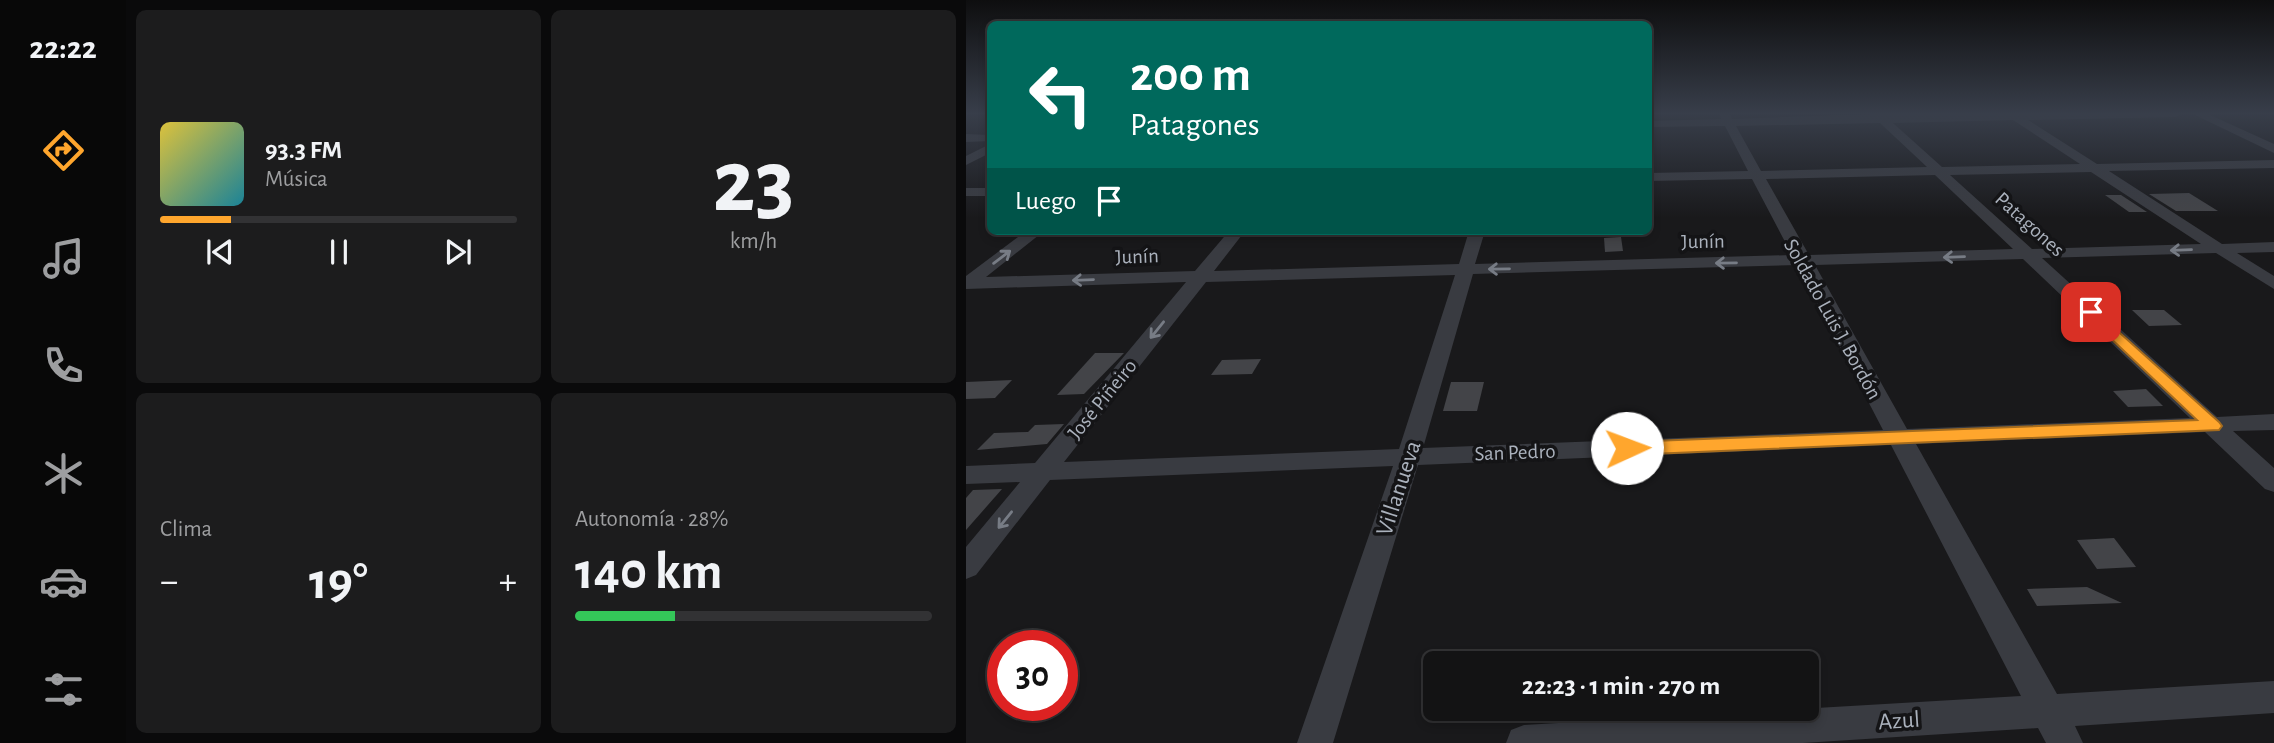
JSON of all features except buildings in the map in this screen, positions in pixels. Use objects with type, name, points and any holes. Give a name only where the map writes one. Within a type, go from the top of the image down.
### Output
[{"type":"street","name":"Soldado Luis J. Bordón","points":[[1742,149],[2065,743]]},
{"type":"street","name":"Patagones","points":[[1913,149],[2274,483]]},
{"type":"street","points":[[2065,149],[2274,284]]},
{"type":"street","points":[[966,161],[987,150]]},
{"type":"street","points":[[1652,177],[2274,164]]},
{"type":"street","points":[[966,192],[987,192]]},
{"type":"street","points":[[966,283],[1032,235]]},
{"type":"street","name":"José Piñeiro","points":[[966,567],[1234,235]]},
{"type":"street","name":"Villanueva","points":[[1315,743],[1409,456],[1476,235]]},
{"type":"street","name":"Junín","points":[[966,283],[2274,247]]},
{"type":"street","name":"San Pedro","points":[[966,475],[2274,422]]},
{"type":"street","name":"Azul","points":[[1524,743],[2274,697]]},
{"type":"route","points":[[1627,448],[2213,426],[2091,312]]}]
